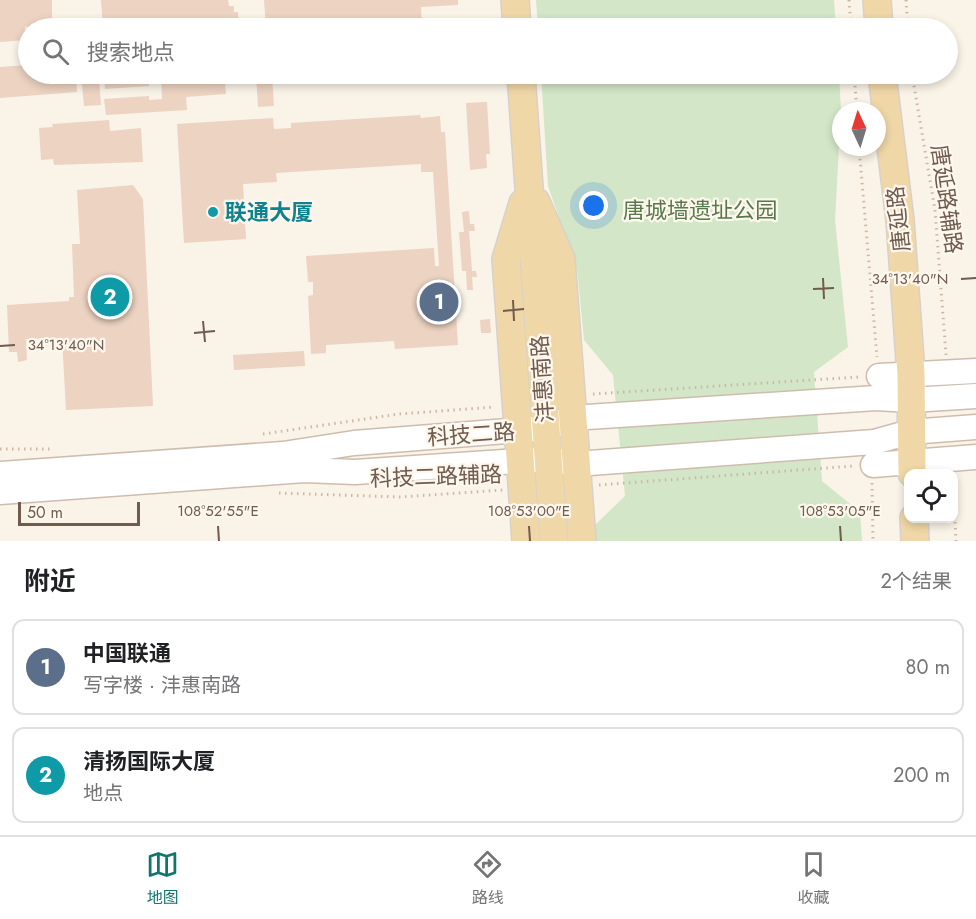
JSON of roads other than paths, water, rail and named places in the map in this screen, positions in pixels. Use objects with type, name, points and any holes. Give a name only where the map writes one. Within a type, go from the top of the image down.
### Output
[{"type":"main road","points":[[515,0],[516,18]]},
{"type":"main road","points":[[877,0],[878,18]]},
{"type":"main road","name":"沣惠南路","points":[[521,84],[554,541]]},
{"type":"main road","name":"唐延路","points":[[883,84],[900,220],[911,387],[911,468]]},
{"type":"main road","points":[[528,184],[561,259],[582,541]]},
{"type":"main road","points":[[526,541],[506,259],[528,184]]},
{"type":"main road","points":[[879,376],[911,387],[947,373],[976,371]]},
{"type":"main road","name":"科技二路","points":[[0,474],[283,453],[517,418],[546,428],[572,407],[876,398],[911,387],[976,396]]},
{"type":"main road","name":"科技二路","points":[[0,492],[304,470],[355,472],[548,459],[577,475],[874,442],[910,432],[976,427]]},
{"type":"main road","points":[[873,465],[911,468],[976,457]]},
{"type":"main road","points":[[914,523],[915,541]]},
{"type":"place","name":"联通大厦","points":[[213,212]]},
{"type":"place","name":"清扬国际大厦","points":[[110,297]]},
{"type":"place","name":"中国联通","points":[[439,302]]},
{"type":"park label","name":"唐城墙遗址公园","points":[[700,210]]}]
